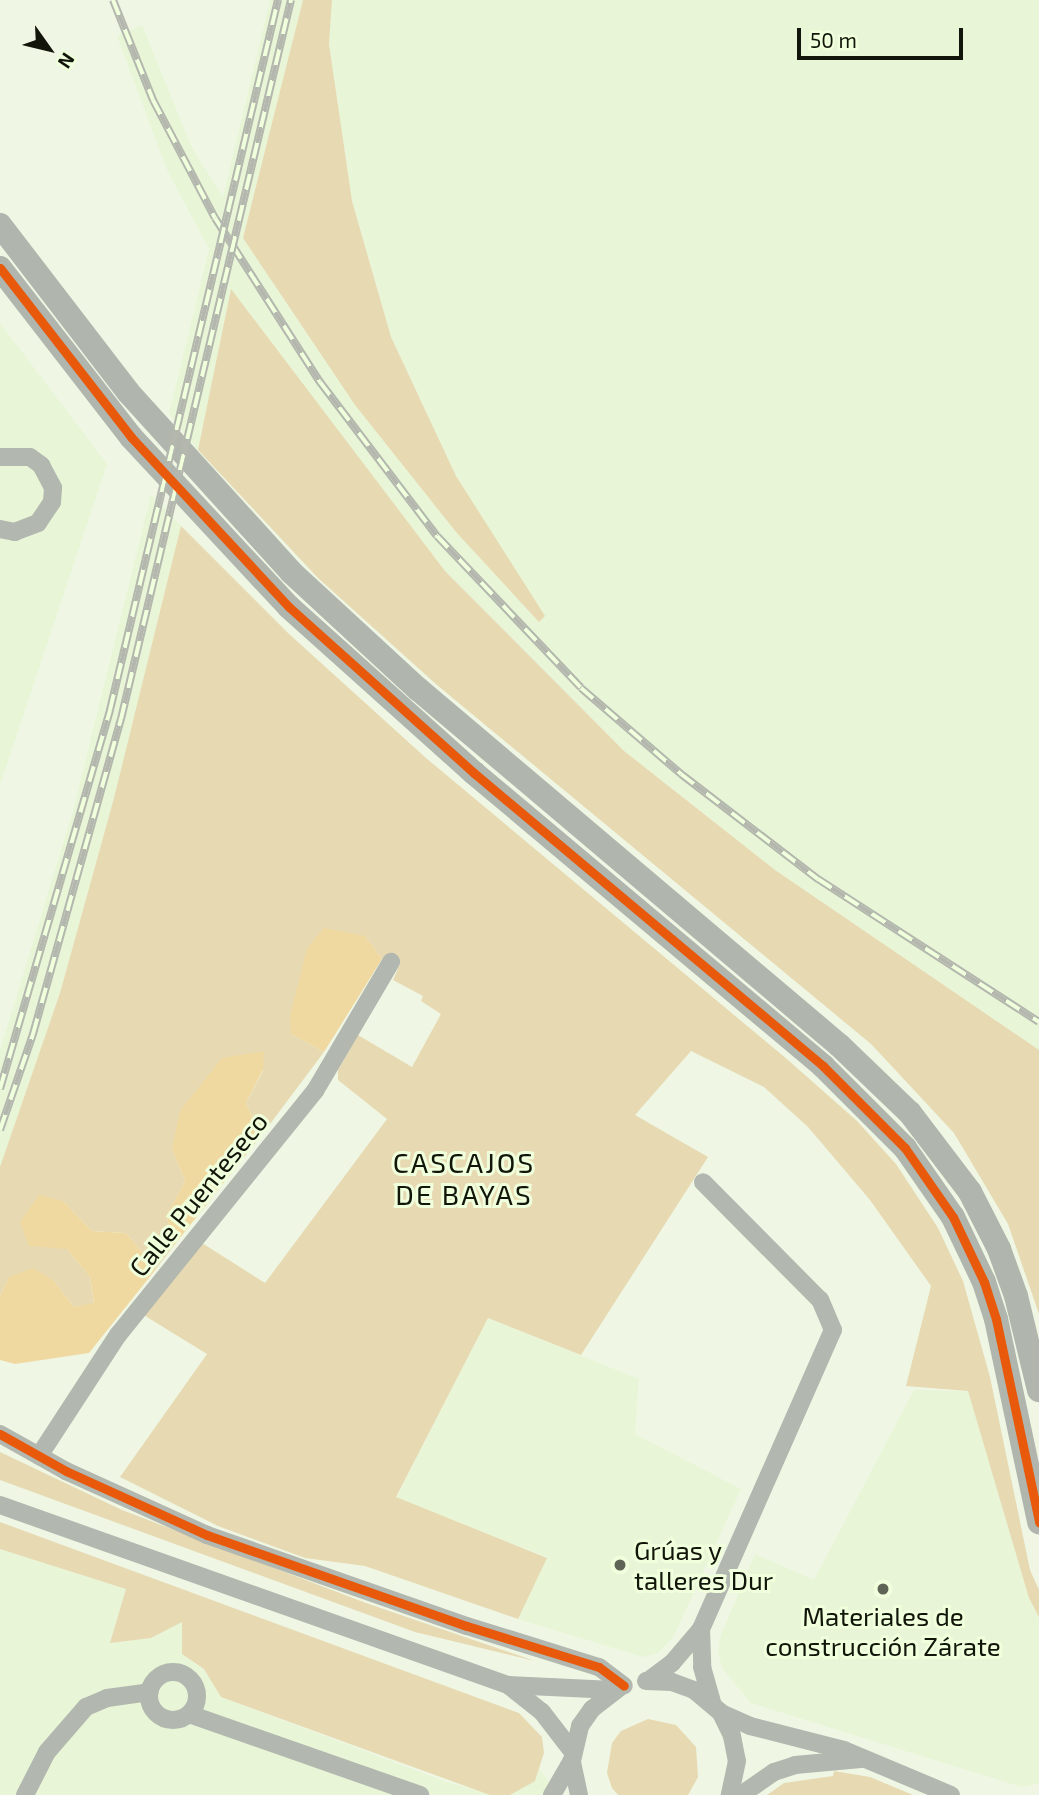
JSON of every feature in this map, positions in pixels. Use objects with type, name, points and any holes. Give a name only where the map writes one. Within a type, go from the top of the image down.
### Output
[{"type":"street","points":[[0,225],[145,412],[290,572],[428,698],[839,1045],[910,1113],[970,1192],[994,1239],[1016,1296],[1039,1390]]},
{"type":"street","points":[[0,268],[131,437],[289,607],[464,764],[823,1066],[905,1148],[953,1217],[984,1282],[996,1319],[1039,1522]]},
{"type":"street","points":[[0,457],[30,457],[41,465],[52,488],[52,502],[38,523],[15,532],[0,529]]},
{"type":"street","name":"Calle Puenteseco","points":[[39,1456],[118,1335],[315,1091],[391,962]]},
{"type":"street","points":[[648,1681],[672,1663],[701,1629],[832,1330],[820,1300],[703,1182]]},
{"type":"street","points":[[0,1434],[39,1456],[207,1535],[467,1626],[599,1667],[618,1688]]},
{"type":"street","points":[[0,1505],[508,1685],[618,1688],[648,1681],[671,1682],[750,1726],[844,1750],[951,1795]]},
{"type":"street","points":[[701,1629],[702,1667],[717,1709],[733,1735],[737,1761],[730,1795]]},
{"type":"street","points":[[25,1795],[70,1720],[107,1698],[144,1696],[164,1674],[179,1673],[193,1682],[198,1697],[215,1722]]},
{"type":"street","points":[[508,1685],[551,1722],[572,1756],[579,1795]]},
{"type":"street","points":[[552,1795],[572,1756],[580,1726],[618,1688]]},
{"type":"street","points":[[144,1696],[156,1714],[169,1720],[189,1714],[420,1795]]},
{"type":"street","points":[[189,1714],[198,1697]]},
{"type":"street","points":[[741,1795],[774,1772],[795,1765],[861,1759]]},
{"type":"shaded area","points":[[270,0],[303,0],[243,238],[355,405],[456,532],[539,622],[456,476],[391,337],[352,201],[329,44],[332,0],[1039,0],[1039,1050],[775,870],[624,751],[445,571],[231,290],[198,450],[169,414],[209,249],[167,170],[117,36],[142,25],[192,148],[223,197]]},
{"type":"shaded area","points":[[303,0],[332,0],[329,44],[352,201],[391,337],[456,476],[545,616],[539,622],[456,532],[355,405],[243,238]]},
{"type":"shaded area","points":[[231,289],[445,571],[624,751],[775,870],[1039,1050],[1039,1314],[1008,1224],[954,1133],[871,1044],[437,685],[318,578],[198,450]]},
{"type":"shaded area","points":[[0,323],[107,464],[0,785]]},
{"type":"shaded area","points":[[151,494],[181,526],[114,798],[60,993],[0,1167],[0,1050],[73,811]]},
{"type":"shaded area","points":[[181,526],[288,633],[426,758],[788,1060],[857,1121],[896,1164],[938,1228],[963,1281],[990,1377],[1030,1570],[1039,1590],[1039,1617],[1029,1598],[968,1391],[906,1386],[931,1286],[870,1200],[808,1127],[764,1087],[691,1051],[635,1115],[708,1157],[581,1355],[488,1318],[396,1497],[547,1558],[518,1619],[365,1566],[305,1558],[218,1526],[120,1477],[207,1354],[142,1314],[202,1243],[265,1283],[387,1119],[338,1080],[338,1070],[358,1035],[412,1067],[441,1014],[421,1001],[423,996],[393,980],[400,964],[382,959],[365,936],[291,1034],[324,1052],[261,1136],[246,1103],[263,1071],[263,1051],[172,1149],[185,1181],[167,1215],[172,1248],[156,1269],[126,1233],[92,1231],[63,1201],[67,1249],[90,1277],[94,1304],[74,1307],[54,1281],[9,1277],[0,1296],[0,1167],[60,993],[114,798]]},
{"type":"shaded area","points":[[324,928],[365,936],[382,959],[324,1052],[291,1034],[290,1016],[307,949]]},
{"type":"shaded area","points":[[264,1051],[263,1070],[246,1103],[261,1136],[172,1248],[167,1215],[185,1181],[172,1149],[180,1111],[222,1058]]},
{"type":"shaded area","points":[[39,1195],[63,1201],[92,1231],[126,1233],[156,1269],[89,1353],[15,1364],[0,1360],[0,1296],[9,1277],[33,1268],[54,1281],[74,1307],[94,1303],[90,1277],[67,1249],[29,1246],[20,1222]]},
{"type":"shaded area","points":[[488,1318],[639,1379],[635,1434],[741,1489],[674,1636],[658,1653],[643,1657],[518,1619],[547,1557],[396,1498]]},
{"type":"shaded area","name":"Materiales de construcción Zárate","points":[[914,1390],[968,1391],[1029,1598],[1039,1617],[1039,1783],[1022,1787],[751,1703],[722,1668],[718,1650],[721,1635],[755,1554],[814,1580]]},
{"type":"shaded area","points":[[0,1452],[122,1510],[366,1603],[535,1661],[415,1632],[0,1480]]},
{"type":"shaded area","points":[[0,1522],[519,1713],[542,1737],[544,1753],[535,1781],[510,1795],[490,1795],[221,1697],[204,1669],[182,1654],[182,1622],[151,1638],[110,1643],[126,1589],[0,1549]]},
{"type":"shaded area","points":[[0,1549],[127,1589],[110,1643],[151,1638],[182,1621],[182,1654],[204,1669],[221,1697],[447,1782],[493,1795],[0,1795]]},
{"type":"shaded area","points":[[648,1719],[676,1725],[696,1747],[698,1777],[688,1795],[618,1795],[612,1788],[607,1773],[612,1743],[621,1731]]},
{"type":"shaded area","points":[[540,1769],[557,1795],[510,1795],[534,1781]]},
{"type":"shaded area","points":[[834,1771],[870,1777],[913,1795],[767,1795],[784,1783],[833,1776]]},
{"type":"railway","points":[[113,0],[153,100],[215,218],[320,382],[437,536],[581,688],[681,774],[818,879],[1039,1022]]},
{"type":"railway","points":[[0,1089],[110,710],[278,0]]},
{"type":"railway","points":[[0,1130],[33,1034],[121,719],[291,0]]},
{"type":"cycle path","points":[[0,268],[131,437],[289,607],[474,773],[823,1066],[905,1148],[953,1217],[984,1282],[996,1319],[1039,1522]]},
{"type":"cycle path","points":[[0,1434],[66,1471],[207,1535],[467,1626],[599,1667],[624,1686]]},
{"type":"place","name":"Grúas y talleres Dur","points":[[620,1565]]},
{"type":"place","name":"Materiales de construcción Zárate","points":[[883,1589]]},
{"type":"district","name":"CASCAJOS DE BAYAS","points":[[464,1178]]}]
